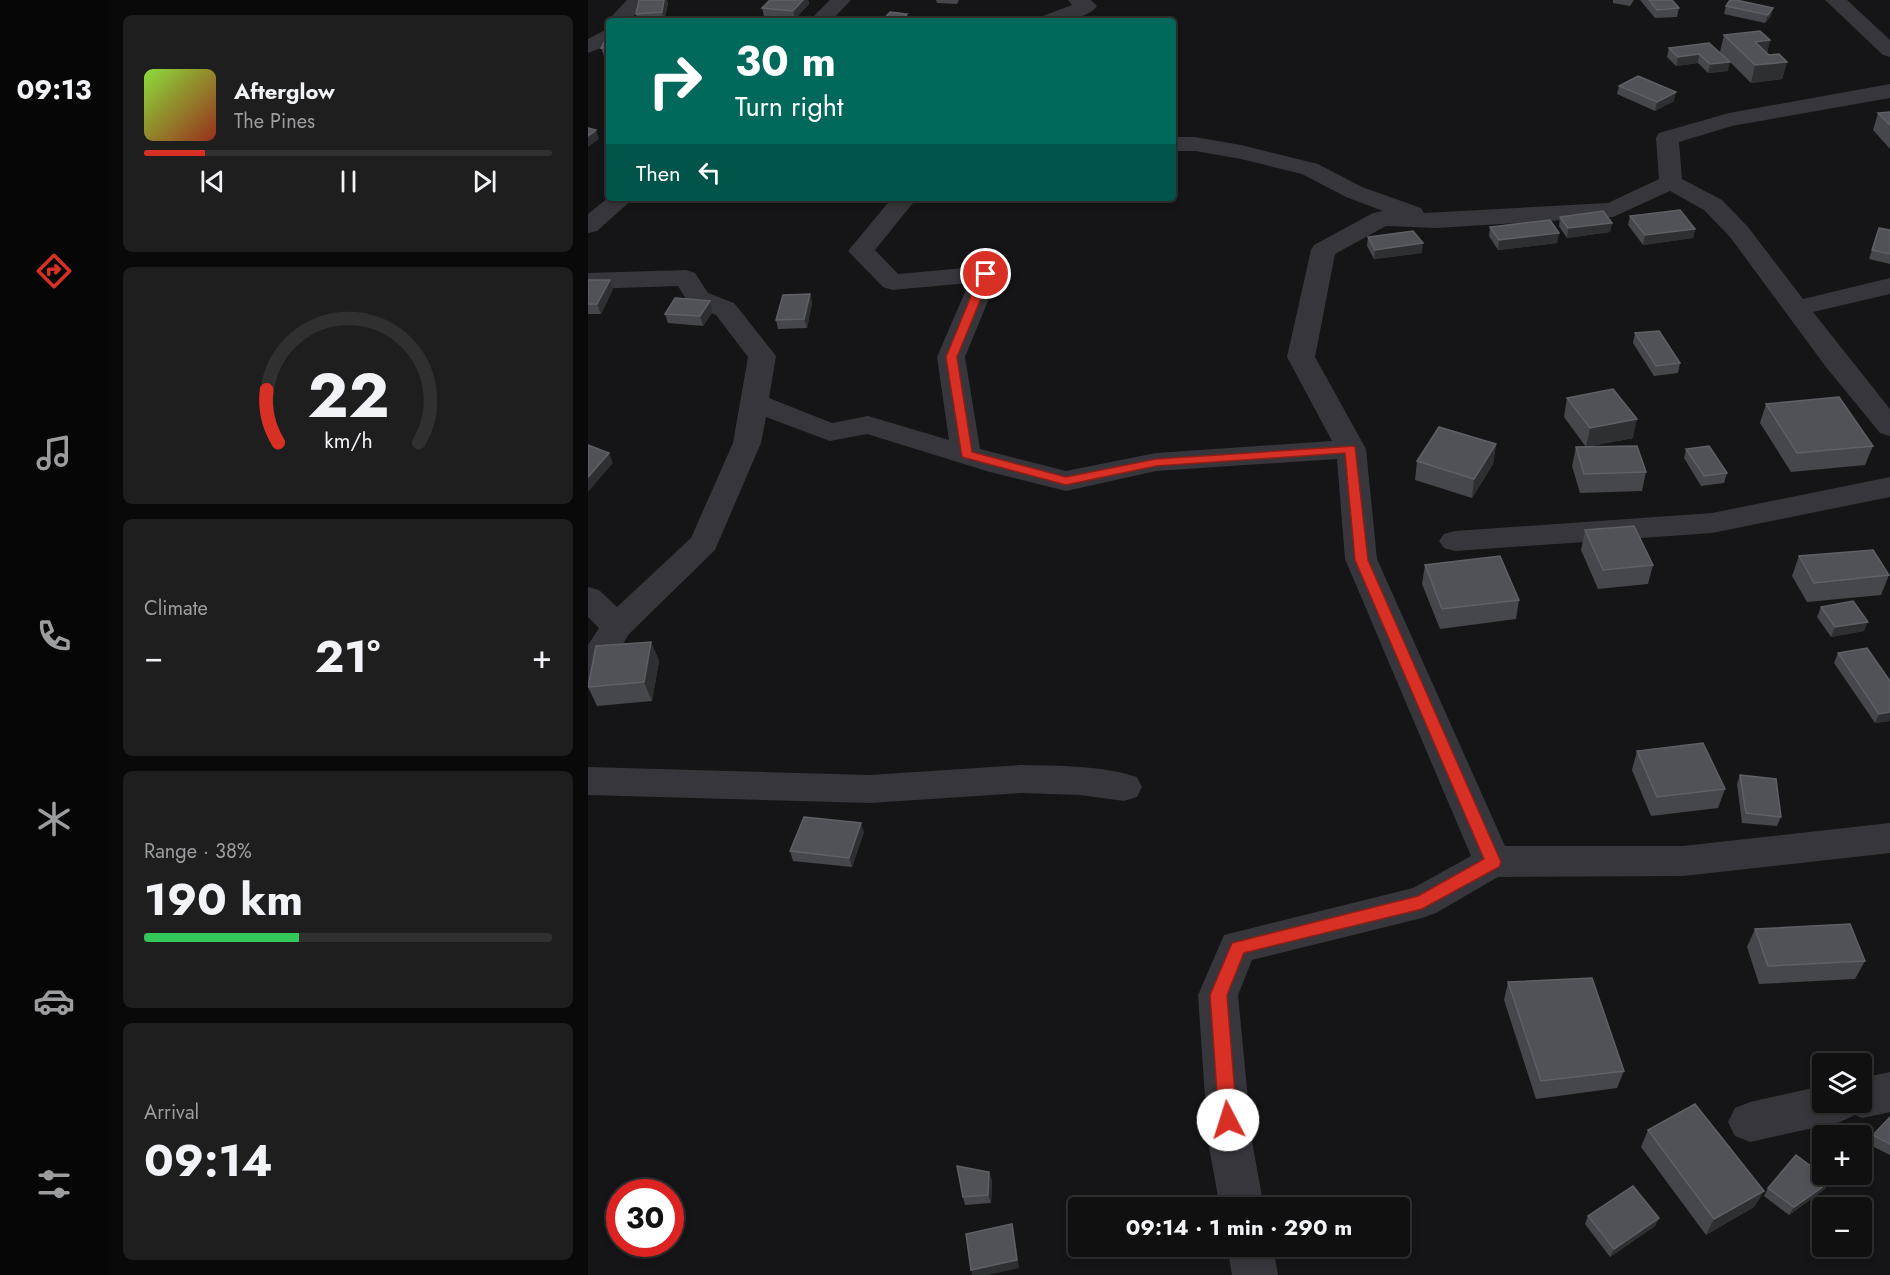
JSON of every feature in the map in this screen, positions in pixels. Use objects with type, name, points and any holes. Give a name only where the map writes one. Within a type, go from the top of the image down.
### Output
[{"type":"street","points":[[621,18],[638,0]]},
{"type":"street","points":[[822,18],[841,0]]},
{"type":"street","points":[[1055,18],[1087,6],[1078,0]]},
{"type":"street","points":[[1835,0],[1890,51]]},
{"type":"street","points":[[588,47],[606,37]]},
{"type":"street","points":[[1671,182],[1667,138],[1728,120],[1890,91]]},
{"type":"street","points":[[1176,144],[1241,152],[1310,169],[1354,192],[1436,221]]},
{"type":"street","points":[[1493,862],[1361,560],[1351,449],[1300,357],[1323,250],[1382,218],[1436,221],[1613,210],[1671,182]]},
{"type":"street","points":[[1671,182],[1713,205],[1739,232],[1890,427]]},
{"type":"street","points":[[588,226],[618,201]]},
{"type":"street","points":[[903,201],[861,251],[892,282],[986,274],[951,357],[966,454]]},
{"type":"street","points":[[588,281],[686,278],[698,298],[725,309],[762,356],[747,443],[704,543],[617,626],[588,672]]},
{"type":"street","points":[[1797,308],[1890,286]]},
{"type":"street","points":[[754,402],[830,432],[868,425],[1066,481],[1156,462],[1351,449]]},
{"type":"street","points":[[1455,541],[1712,523],[1890,487]]},
{"type":"street","points":[[588,598],[617,626]]},
{"type":"street","points":[[588,781],[870,789],[1021,779],[1080,781],[1124,787]]},
{"type":"street","points":[[1240,1197],[1230,1141],[1218,995],[1238,948],[1422,902],[1493,862],[1683,861],[1890,838]]},
{"type":"street","points":[[1872,1096],[1890,1092]]},
{"type":"street","points":[[1750,1122],[1812,1108]]},
{"type":"street","points":[[1252,1257],[1255,1275]]},
{"type":"building","points":[[639,0],[664,0],[662,12],[636,14]]},
{"type":"building","points":[[770,0],[803,0],[793,11],[762,8]]},
{"type":"building","points":[[1649,0],[1672,0],[1679,8],[1657,10]]},
{"type":"building","points":[[1730,0],[1773,8],[1768,15],[1726,6]]},
{"type":"building","points":[[890,12],[907,14],[904,18],[885,18]]},
{"type":"building","points":[[1760,31],[1770,40],[1755,42],[1769,55],[1779,54],[1787,62],[1755,65],[1724,35]]},
{"type":"building","points":[[1709,43],[1730,62],[1710,64],[1699,54],[1678,57],[1669,48]]},
{"type":"building","points":[[1638,76],[1676,92],[1657,102],[1619,86]]},
{"type":"building","points":[[1890,112],[1890,125],[1878,113]]},
{"type":"building","points":[[588,128],[596,130],[588,136]]},
{"type":"building","points":[[1680,210],[1695,229],[1645,235],[1630,216]]},
{"type":"building","points":[[1603,211],[1612,223],[1568,228],[1560,217]]},
{"type":"building","points":[[1550,220],[1559,233],[1499,240],[1490,227]]},
{"type":"building","points":[[1879,228],[1890,230],[1890,254],[1872,250]]},
{"type":"building","points":[[1413,231],[1423,243],[1375,250],[1368,237]]},
{"type":"building","points":[[588,280],[610,280],[597,304],[588,304]]},
{"type":"building","points":[[810,294],[804,319],[776,320],[783,295]]},
{"type":"building","points":[[675,298],[710,301],[700,316],[665,314]]},
{"type":"building","points":[[1659,331],[1680,363],[1656,366],[1635,333]]},
{"type":"building","points":[[1613,389],[1637,419],[1590,428],[1567,398]]},
{"type":"building","points":[[1839,397],[1873,446],[1797,453],[1766,404]]},
{"type":"building","points":[[1439,427],[1496,444],[1474,479],[1417,461]]},
{"type":"building","points":[[588,445],[609,453],[588,477]]},
{"type":"building","points":[[1637,446],[1646,472],[1584,474],[1576,447]]},
{"type":"building","points":[[1709,446],[1727,473],[1704,476],[1686,449]]},
{"type":"building","points":[[1634,526],[1653,565],[1603,570],[1585,530]]},
{"type":"building","points":[[1873,550],[1889,575],[1814,583],[1799,556]]},
{"type":"building","points":[[1500,556],[1519,600],[1442,609],[1425,565]]},
{"type":"building","points":[[1853,601],[1868,622],[1835,627],[1821,607]]},
{"type":"building","points":[[651,642],[644,682],[588,687],[596,646]]},
{"type":"building","points":[[1867,648],[1890,681],[1890,712],[1879,714],[1838,653]]},
{"type":"building","points":[[1703,743],[1725,789],[1657,797],[1637,751]]},
{"type":"building","points":[[1740,775],[1776,779],[1781,817],[1746,813]]},
{"type":"building","points":[[804,817],[861,823],[849,858],[790,851]]},
{"type":"building","points":[[1850,924],[1865,961],[1768,966],[1755,929]]},
{"type":"building","points":[[1592,978],[1624,1071],[1541,1081],[1508,982]]},
{"type":"building","points":[[1695,1104],[1764,1191],[1714,1219],[1648,1130]]},
{"type":"building","points":[[1890,1117],[1890,1144],[1873,1135]]},
{"type":"building","points":[[1796,1155],[1812,1167],[1812,1185],[1825,1185],[1794,1207],[1768,1188]]},
{"type":"building","points":[[957,1166],[989,1172],[988,1195],[963,1197]]},
{"type":"building","points":[[1633,1186],[1659,1218],[1614,1249],[1588,1216]]},
{"type":"building","points":[[1012,1224],[1017,1260],[971,1270],[966,1234]]},
{"type":"route","points":[[986,274],[951,357],[966,454],[1066,481],[1156,462],[1351,449],[1361,560],[1493,862],[1422,902],[1238,948],[1218,995],[1228,1120]]}]
